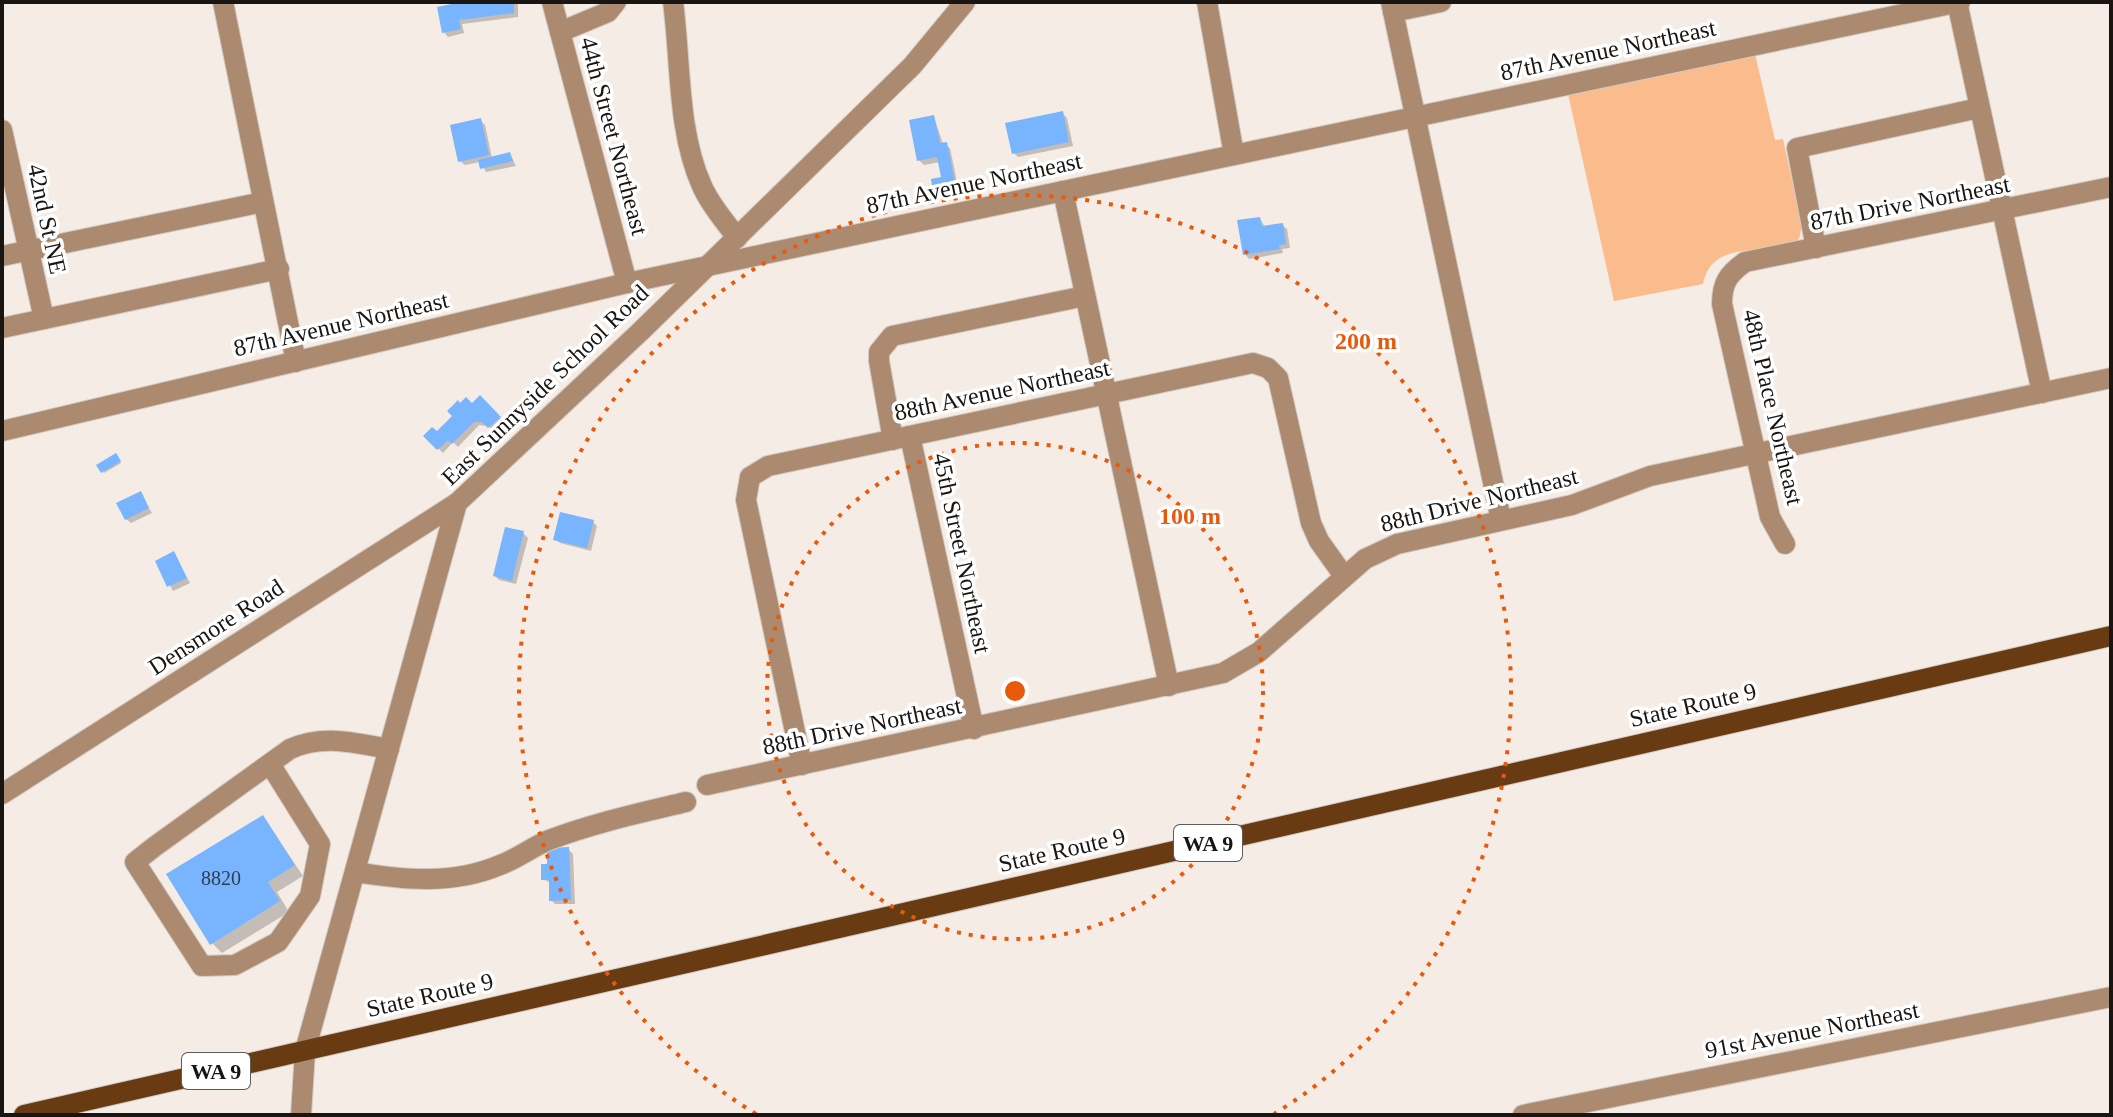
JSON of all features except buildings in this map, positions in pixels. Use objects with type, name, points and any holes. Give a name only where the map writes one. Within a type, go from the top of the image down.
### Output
[{"type":"main road","name":"State Route 9","points":[[24,1115],[2111,636]]},
{"type":"street","points":[[223,2],[296,362]]},
{"type":"street","name":"44th Street Northeast","points":[[552,2],[627,283]]},
{"type":"street","points":[[560,32],[608,12],[616,2]]},
{"type":"street","points":[[673,2],[686,117],[697,173],[705,192],[737,238]]},
{"type":"street","name":"East Sunnyside School Road","points":[[301,1115],[305,1051],[457,503],[737,238],[912,66],[965,2]]},
{"type":"street","points":[[1207,2],[1234,155]]},
{"type":"street","points":[[1441,2],[1392,7],[1501,520]]},
{"type":"street","points":[[1958,2],[2042,393]]},
{"type":"street","name":"87th Avenue Northeast","points":[[2,431],[627,283],[1958,2]]},
{"type":"street","points":[[1816,248],[1797,148],[1979,108]]},
{"type":"street","name":"42nd St NE","points":[[2,130],[26,251],[44,319]]},
{"type":"street","name":"87th Drive Northeast","points":[[1725,280],[1745,262],[2111,187]]},
{"type":"street","points":[[1063,191],[1169,686]]},
{"type":"street","points":[[2,256],[263,202]]},
{"type":"street","points":[[2,328],[279,269]]},
{"type":"street","name":"48th Place Northeast","points":[[1725,280],[1722,304],[1755,453],[1770,517],[1785,544]]},
{"type":"street","name":"45th Street Northeast","points":[[974,729],[879,352],[892,336],[1085,296]]},
{"type":"street","name":"88th Avenue Northeast","points":[[802,765],[746,500],[750,477],[768,466],[1253,363],[1268,368],[1278,378],[1311,523],[1319,541],[1344,576]]},
{"type":"street","name":"88th Drive Northeast","points":[[707,785],[1223,673],[1243,663],[1365,559],[1397,544],[1572,505],[1650,476],[2111,378]]},
{"type":"street","name":"Densmore Road","points":[[2,794],[457,503]]},
{"type":"street","points":[[270,764],[320,844],[310,896],[278,942],[235,965],[202,966],[135,862],[270,764],[306,742],[331,738],[389,749]]},
{"type":"street","points":[[355,872],[437,880],[468,875],[500,865],[561,836],[615,818],[686,802]]},
{"type":"street","name":"91st Avenue Northeast","points":[[1523,1115],[2111,997]]},
{"type":"shaded area","points":[[1755,54],[1775,140],[1783,139],[1802,225],[1799,239],[1729,254],[1708,269],[1703,284],[1614,301],[1568,94]]}]
